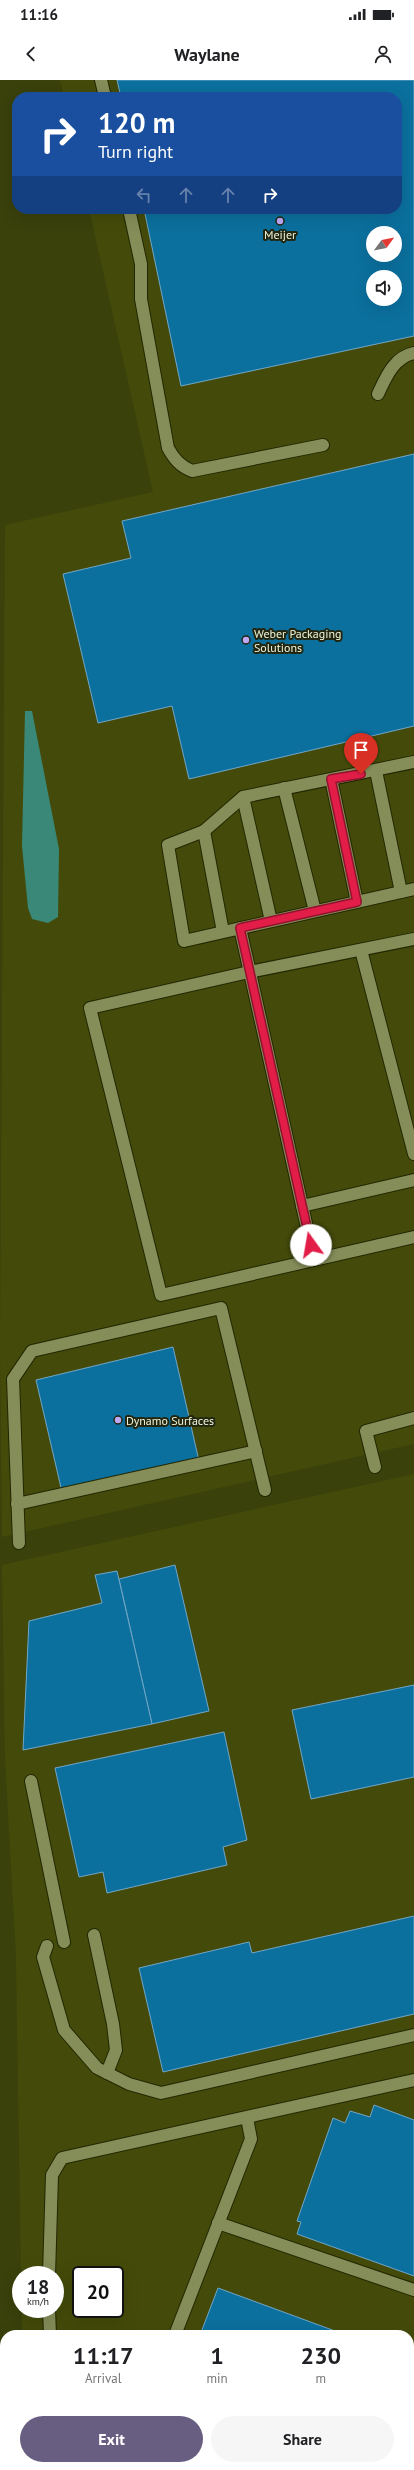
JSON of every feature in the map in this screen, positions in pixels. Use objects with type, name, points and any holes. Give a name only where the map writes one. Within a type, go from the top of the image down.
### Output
[{"type":"lane","points":[[101,80],[104,92]]},
{"type":"lane","points":[[130,214],[141,264],[141,299],[168,448],[174,458],[183,468],[192,471],[323,445]]},
{"type":"lane","points":[[378,394],[387,374],[400,358],[414,353]]},
{"type":"lane","points":[[414,762],[243,797],[204,831],[168,845],[184,941],[414,889]]},
{"type":"lane","points":[[376,771],[401,892]]},
{"type":"lane","points":[[331,779],[357,902]]},
{"type":"lane","points":[[284,788],[315,911]]},
{"type":"lane","points":[[243,797],[271,921]]},
{"type":"lane","points":[[204,831],[223,932]]},
{"type":"lane","points":[[240,928],[314,1259]]},
{"type":"lane","points":[[414,939],[249,972],[90,1008],[161,1295],[414,1236]]},
{"type":"lane","points":[[361,950],[414,1154]]},
{"type":"lane","points":[[302,1206],[414,1180]]},
{"type":"lane","points":[[19,1542],[13,1379],[32,1351],[221,1308],[265,1490]]},
{"type":"lane","points":[[375,1467],[366,1430],[414,1418]]},
{"type":"lane","points":[[17,1504],[256,1451]]},
{"type":"lane","points":[[32,1781],[64,1942]]},
{"type":"lane","points":[[94,1935],[113,2024],[116,2050],[107,2073]]},
{"type":"lane","points":[[47,1946],[43,1957],[64,2030],[97,2068],[129,2084],[161,2093],[414,2035]]},
{"type":"lane","points":[[49,2266],[52,2175],[62,2158],[414,2080]]},
{"type":"lane","points":[[177,2330],[250,2139],[247,2118]]},
{"type":"lane","points":[[218,2223],[414,2290]]},
{"type":"lane","points":[[49,2318],[50,2330]]},
{"type":"shaded area","points":[[60,80],[414,80],[414,1444],[2,1537],[0,1349],[5,525],[153,492],[90,214],[402,214],[402,92],[63,92]]},
{"type":"shaded area","points":[[414,1474],[414,2330],[22,2330],[22,2318],[64,2318],[64,2266],[21,2266],[16,1956],[5,1759],[2,1565]]},
{"type":"water","points":[[25,711],[32,711],[59,849],[58,917],[48,923],[32,919],[28,908],[22,846]]},
{"type":"building","name":"Meijer","points":[[117,80],[414,80],[414,336],[181,386],[145,214],[402,214],[402,92],[120,92]]},
{"type":"building","name":"Weber Packaging Solutions","points":[[414,454],[414,726],[189,779],[172,706],[98,723],[63,574],[131,558],[122,521]]},
{"type":"building","name":"Dynamo Surfaces","points":[[173,1347],[199,1461],[62,1492],[36,1380]]},
{"type":"building","points":[[175,1565],[209,1711],[152,1724],[119,1579]]},
{"type":"building","points":[[117,1571],[152,1724],[23,1750],[29,1621],[102,1603],[95,1575]]},
{"type":"building","points":[[414,1685],[414,1777],[311,1799],[292,1710]]},
{"type":"building","points":[[224,1732],[247,1840],[223,1847],[227,1865],[107,1893],[103,1872],[79,1877],[55,1768]]},
{"type":"building","points":[[414,1916],[414,2014],[163,2072],[139,1968],[249,1942],[252,1953]]},
{"type":"building","points":[[374,2105],[414,2120],[414,2276],[297,2234],[301,2222],[297,2221],[333,2118],[345,2123],[350,2111],[370,2117]]},
{"type":"building","points":[[218,2288],[332,2330],[202,2330]]},
{"type":"place","name":"Meijer","points":[[280,221]]},
{"type":"place","name":"Weber Packaging Solutions","points":[[246,640]]},
{"type":"place","name":"Dynamo Surfaces","points":[[118,1420]]},
{"type":"route","points":[[311,1245],[252,988],[240,928],[357,902],[331,779],[361,774]]}]
